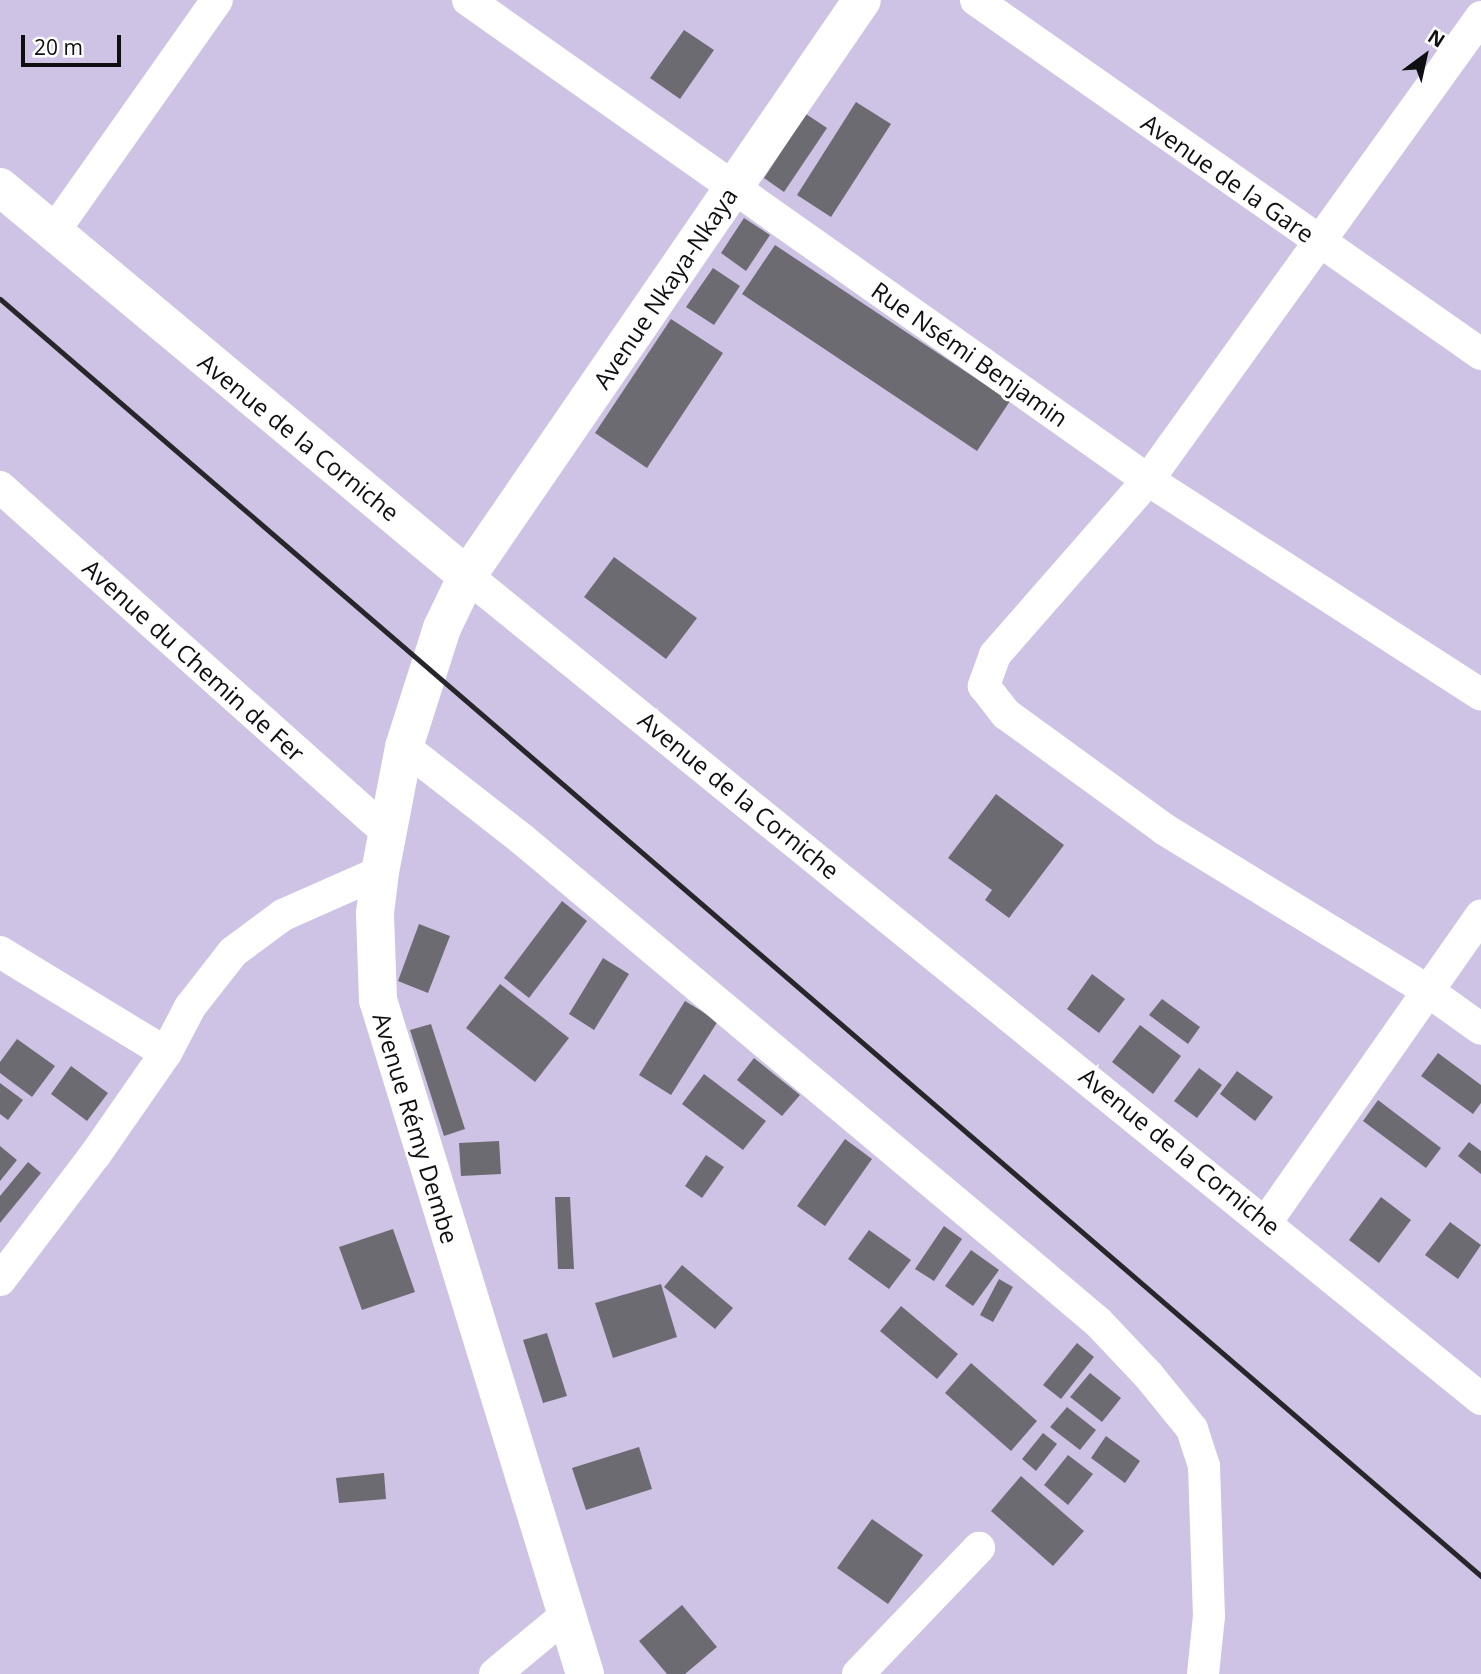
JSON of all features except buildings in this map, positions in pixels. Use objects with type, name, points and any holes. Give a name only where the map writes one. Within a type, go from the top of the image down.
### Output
[{"type":"street","points":[[52,234],[217,0]]},
{"type":"street","name":"Rue Nsémi Benjamin","points":[[468,0],[1148,480],[1481,695]]},
{"type":"street","name":"Avenue Nkaya-Nkaya","points":[[467,576],[862,0]]},
{"type":"street","name":"Avenue de la Gare","points":[[976,0],[1481,354]]},
{"type":"street","points":[[1481,17],[1322,243],[1148,480],[995,655],[984,687],[990,700],[1164,829],[1428,991],[1481,1029]]},
{"type":"street","name":"Avenue de la Corniche","points":[[0,187],[52,234],[467,576],[1267,1221],[1481,1399]]},
{"type":"street","name":"Avenue du Chemin de Fer","points":[[0,486],[388,833]]},
{"type":"street","name":"Avenue Rémy Dembe","points":[[467,576],[442,628],[404,747],[380,872],[375,913],[378,1000],[585,1674]]},
{"type":"street","points":[[404,747],[523,841],[1031,1265],[1098,1322],[1149,1376],[1192,1429],[1204,1466],[1209,1616],[1203,1674]]},
{"type":"street","points":[[0,1280],[166,1053],[190,1007],[233,952],[284,915],[380,872]]},
{"type":"street","points":[[1267,1221],[1481,915]]},
{"type":"street","points":[[0,952],[166,1053]]},
{"type":"street","points":[[858,1674],[979,1548]]},
{"type":"street","points":[[495,1674],[566,1615]]},
{"type":"shaded area","points":[[0,0],[1481,0],[1481,1674],[0,1674]]},
{"type":"railway","points":[[0,299],[1481,1576]]}]
